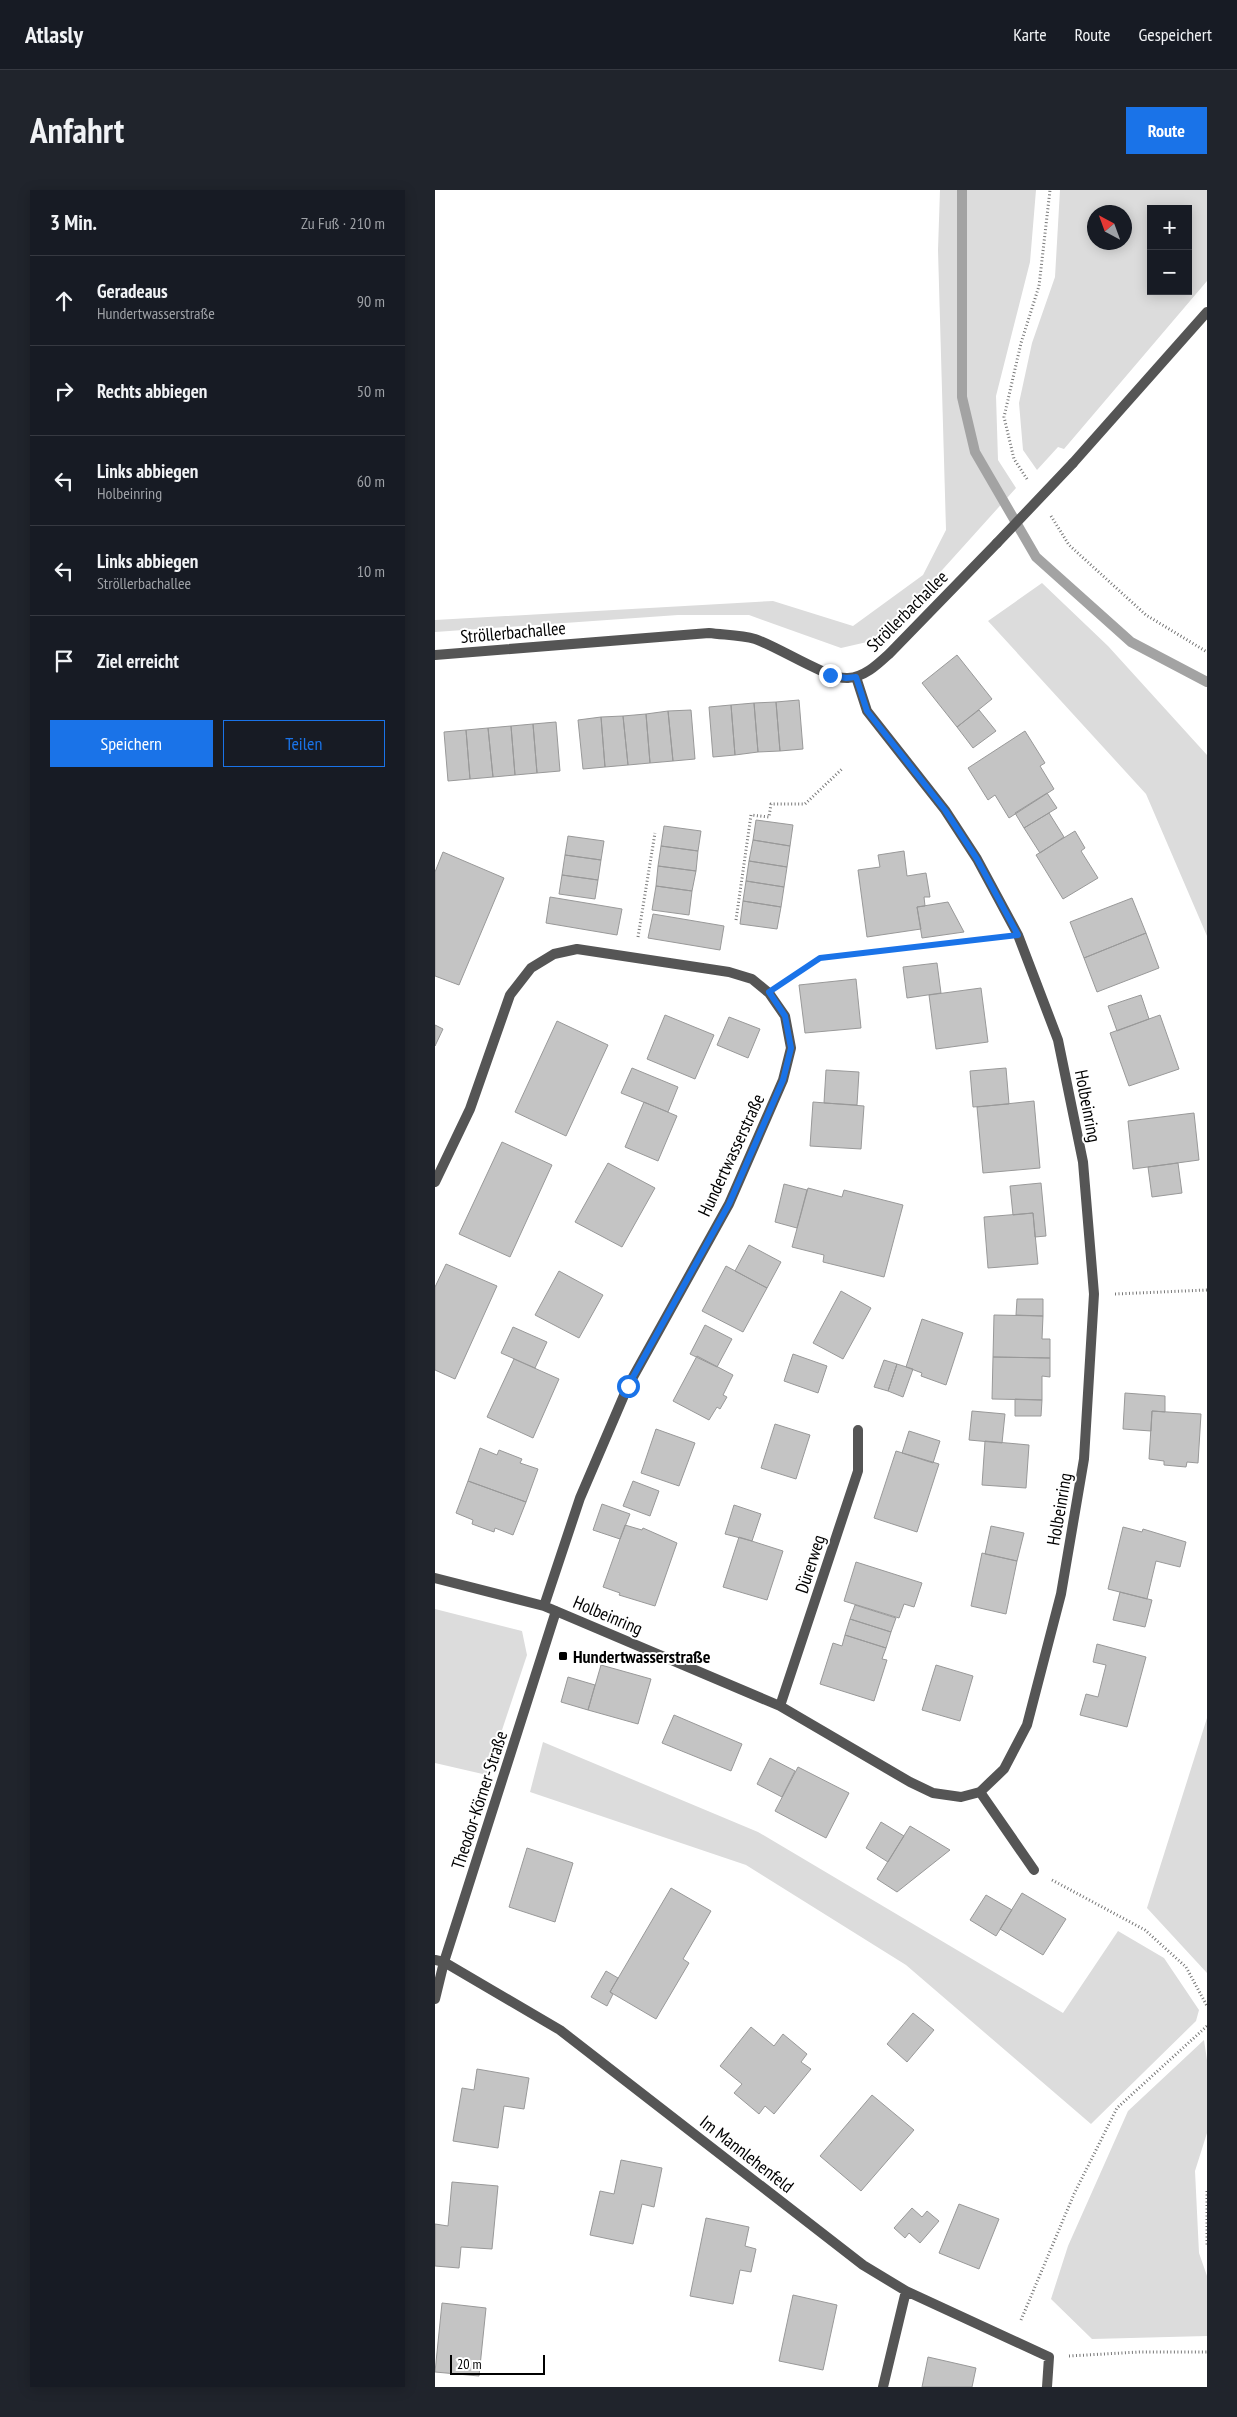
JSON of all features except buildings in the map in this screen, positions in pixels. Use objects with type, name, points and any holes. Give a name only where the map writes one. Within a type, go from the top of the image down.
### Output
[{"type":"street","name":"Ströllerbachallee","points":[[435,655],[709,633],[754,639],[830,675],[846,678],[856,677],[872,668],[890,653],[997,543],[1073,463],[1207,312]]},
{"type":"street","name":"Holbeinring","points":[[435,1578],[544,1606],[780,1706],[909,1782],[933,1793],[961,1797],[980,1792],[1004,1769],[1027,1725],[1061,1594],[1084,1458],[1094,1294],[1083,1162],[1058,1040],[1018,935],[977,859],[945,810],[867,711],[856,677]]},
{"type":"street","name":"Hundertwasserstraße","points":[[435,1182],[470,1109],[511,995],[531,968],[554,954],[577,949],[729,972],[751,979],[769,992],[785,1016],[791,1048],[783,1080],[729,1204],[628,1386],[580,1498],[544,1606]]},
{"type":"street","name":"Dürerweg","points":[[780,1706],[858,1472],[858,1430]]},
{"type":"street","name":"Theodor-Körner-Straße","points":[[435,1999],[440,1961],[556,1611]]},
{"type":"street","points":[[980,1792],[1034,1870]]},
{"type":"street","name":"Im Mannlehenfeld","points":[[440,1961],[559,2030],[863,2265],[906,2291],[1049,2357]]},
{"type":"street","points":[[883,2387],[906,2291]]},
{"type":"street","points":[[1047,2387],[1049,2357]]},
{"type":"path","points":[[736,920],[751,815],[769,817],[771,804],[805,804],[843,768]]},
{"type":"path","points":[[635,958],[655,833]]},
{"type":"path","points":[[769,992],[820,958],[1018,935]]},
{"type":"path","points":[[1094,1294],[1207,1290]]},
{"type":"path","points":[[1034,1870],[1145,1930],[1186,1967],[1207,2006]]},
{"type":"path","points":[[1012,2340],[1074,2194],[1117,2108],[1207,2026]]},
{"type":"path","points":[[1207,2191],[1207,2246]]},
{"type":"path","points":[[1049,2357],[1139,2352],[1207,2352]]},
{"type":"shaded area","points":[[940,190],[1036,190],[1030,262],[996,396],[998,460],[1016,488],[880,639],[841,648],[749,615],[678,615],[435,632],[435,620],[773,601],[853,626],[923,575],[946,530],[938,250]]},
{"type":"shaded area","points":[[1060,190],[1207,190],[1207,281],[1064,449],[1058,447],[1037,470],[1023,450],[1019,403],[1032,343],[1055,277]]},
{"type":"shaded area","points":[[1042,583],[1108,646],[1207,755],[1207,936],[1146,794],[988,621]]},
{"type":"shaded area","points":[[435,1609],[522,1631],[527,1655],[487,1775],[435,1763]]},
{"type":"shaded area","points":[[1207,1718],[1207,1973],[1147,1908]]},
{"type":"shaded area","points":[[543,1742],[758,1832],[1063,2013],[1118,1931],[1164,1958],[1199,2010],[1196,2021],[1091,2124],[906,1965],[746,1865],[530,1792]]},
{"type":"shaded area","points":[[1204,2040],[1207,2060],[1207,2133],[1195,2171],[1199,2253],[1207,2276],[1207,2336],[1092,2339],[1051,2299],[1068,2246],[1128,2111]]},
{"type":"waterway","points":[[962,190],[962,397],[975,452],[1036,557],[1131,642],[1207,682]]},
{"type":"place","name":"Hundertwasserstraße","points":[[563,1656]]},
{"type":"route","points":[[628,1386],[729,1204],[783,1080],[791,1048],[785,1016],[769,992],[820,958],[1018,935],[977,859],[945,810],[867,711],[856,677],[846,678],[830,675]]}]
